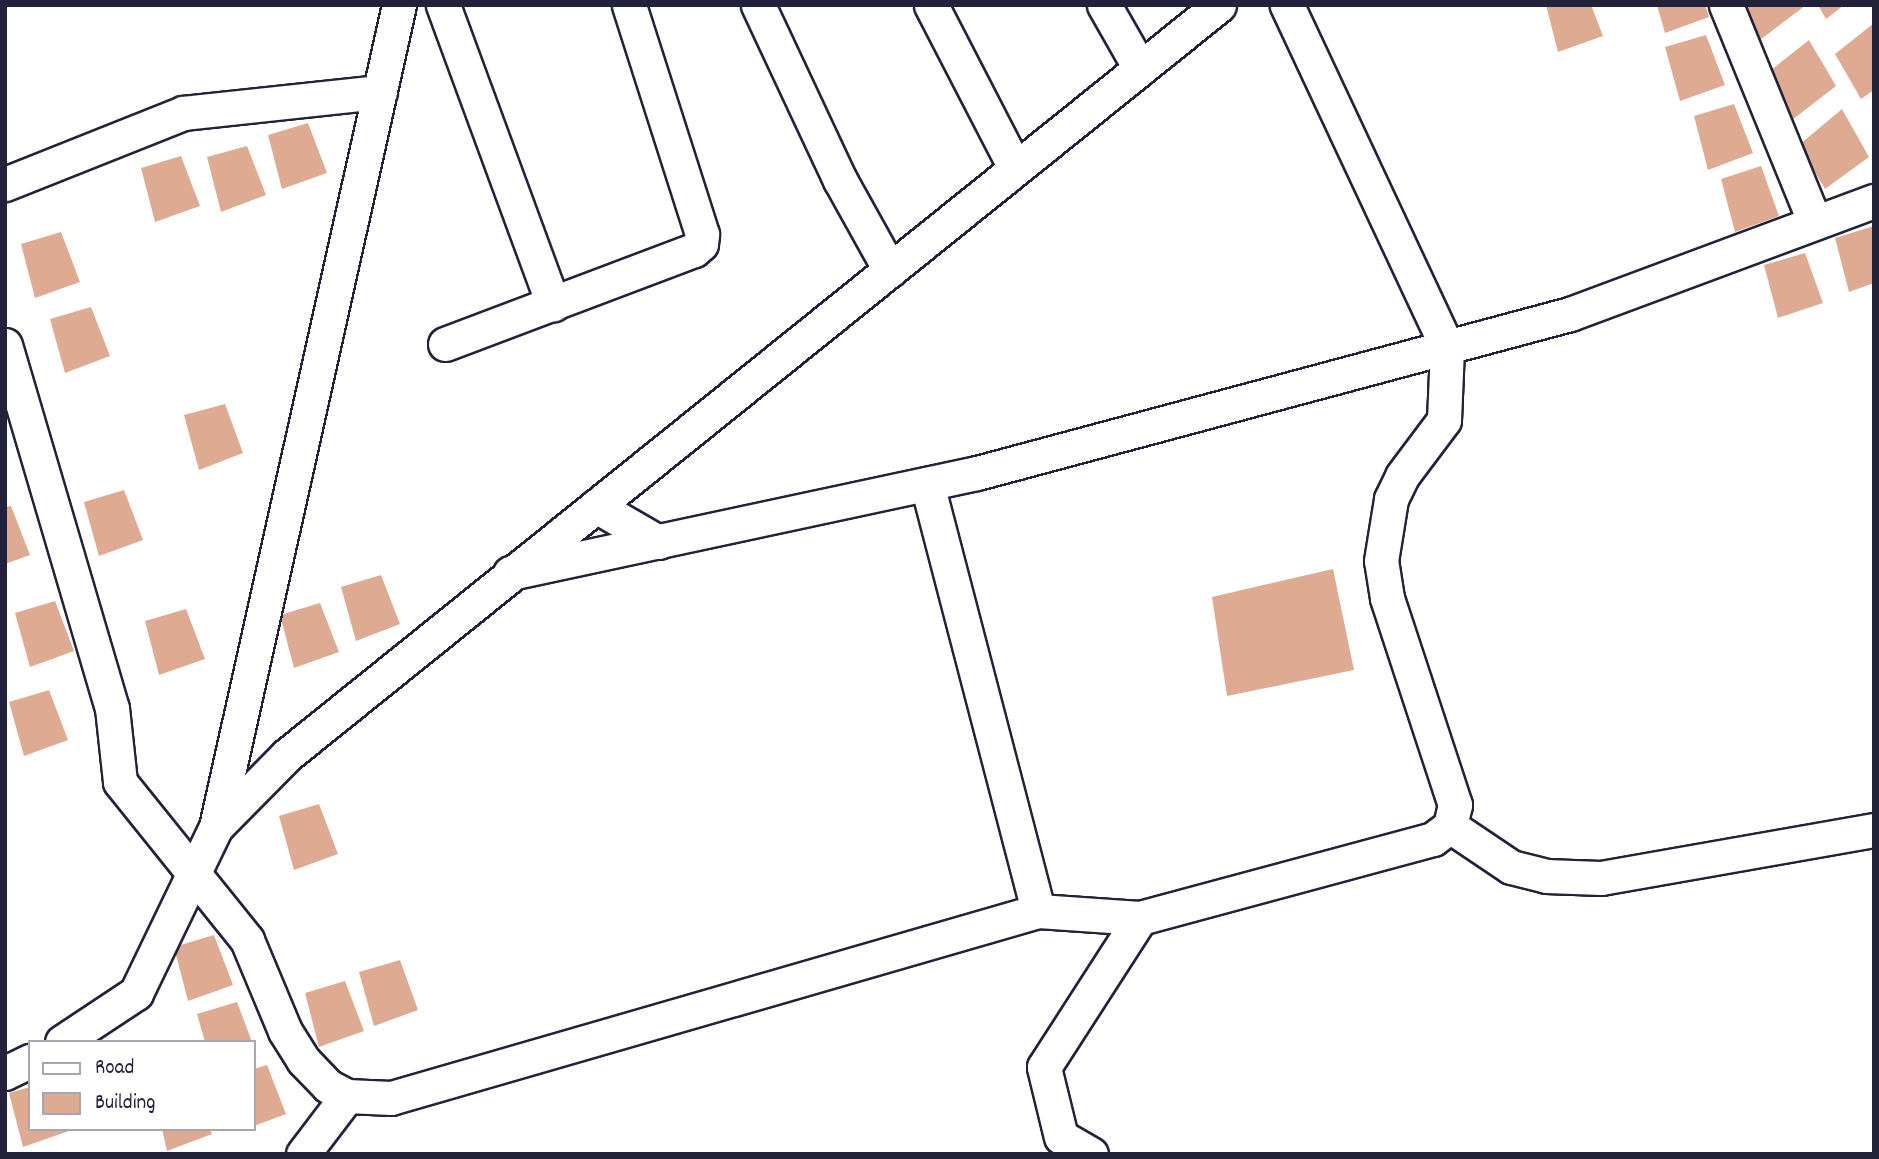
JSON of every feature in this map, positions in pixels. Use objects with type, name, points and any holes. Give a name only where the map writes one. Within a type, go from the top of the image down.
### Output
[{"type":"street","points":[[65,1040],[136,993],[216,827],[399,5]]},
{"type":"street","points":[[443,5],[553,304]]},
{"type":"street","points":[[445,344],[694,250],[701,244],[702,234],[629,5]]},
{"type":"street","points":[[758,5],[840,180],[890,270]]},
{"type":"street","points":[[931,5],[1014,166]]},
{"type":"street","points":[[1104,5],[1140,68]]},
{"type":"street","points":[[216,827],[288,755],[510,573],[890,270],[1014,166],[1219,5]]},
{"type":"street","points":[[5,345],[113,708],[120,782],[255,952],[285,1031],[303,1060],[328,1086],[347,1096],[391,1098],[1038,911],[1140,918],[1433,839],[1450,825],[1455,805],[1387,598],[1381,561],[1391,499],[1402,476],[1444,420],[1447,347],[1287,5]]},
{"type":"street","points":[[1726,5],[1815,223]]},
{"type":"street","points":[[5,184],[183,113],[380,92]]},
{"type":"street","points":[[510,573],[927,484],[1570,314],[1874,201]]},
{"type":"street","points":[[927,484],[1038,911]]},
{"type":"street","points":[[596,506],[658,542]]},
{"type":"street","points":[[1450,825],[1511,867],[1546,876],[1601,878],[1874,830]]},
{"type":"street","points":[[1091,1154],[1061,1137],[1044,1067],[1140,918]]},
{"type":"street","points":[[5,1073],[28,1062]]},
{"type":"street","points":[[303,1154],[347,1096]]},
{"type":"building","points":[[1546,5],[1591,5],[1603,36],[1558,52]]},
{"type":"building","points":[[1657,5],[1705,5],[1709,17],[1665,33]]},
{"type":"building","points":[[1740,5],[1806,5],[1760,40]]},
{"type":"building","points":[[1818,5],[1844,5],[1826,19]]},
{"type":"building","points":[[1874,23],[1874,90],[1861,99],[1835,54]]},
{"type":"building","points":[[1706,35],[1725,85],[1680,101],[1665,47]]},
{"type":"building","points":[[1809,40],[1836,86],[1792,120],[1766,74]]},
{"type":"building","points":[[1734,104],[1753,153],[1708,170],[1694,116]]},
{"type":"building","points":[[1842,109],[1869,157],[1825,189],[1799,145]]},
{"type":"building","points":[[308,123],[327,173],[282,189],[268,135]]},
{"type":"building","points":[[247,146],[266,195],[221,212],[207,157]]},
{"type":"building","points":[[181,156],[200,206],[155,222],[141,168]]},
{"type":"building","points":[[1761,166],[1779,216],[1735,232],[1721,179]]},
{"type":"building","points":[[1874,226],[1874,283],[1849,292],[1835,238]]},
{"type":"building","points":[[61,232],[80,282],[35,298],[21,244]]},
{"type":"building","points":[[1805,253],[1823,303],[1778,318],[1764,265]]},
{"type":"building","points":[[91,307],[110,356],[65,373],[50,319]]},
{"type":"building","points":[[225,404],[243,453],[199,470],[184,415]]},
{"type":"building","points":[[124,490],[143,540],[99,556],[84,502]]},
{"type":"building","points":[[11,506],[30,555],[5,564],[5,507]]},
{"type":"building","points":[[1333,569],[1354,670],[1227,696],[1212,597]]},
{"type":"building","points":[[381,575],[400,624],[356,641],[341,587]]},
{"type":"building","points":[[55,601],[74,651],[30,667],[15,613]]},
{"type":"building","points":[[320,603],[339,652],[294,668],[280,615]]},
{"type":"building","points":[[186,609],[205,659],[159,675],[145,621]]},
{"type":"building","points":[[49,690],[68,740],[24,756],[9,702]]},
{"type":"building","points":[[319,804],[338,854],[294,870],[279,816]]},
{"type":"building","points":[[214,935],[233,985],[188,1001],[174,947]]},
{"type":"building","points":[[400,960],[418,1010],[374,1026],[359,972]]},
{"type":"building","points":[[345,981],[364,1031],[319,1047],[305,993]]},
{"type":"building","points":[[237,1002],[251,1040],[204,1040],[197,1014]]},
{"type":"building","points":[[267,1065],[286,1114],[256,1125],[256,1068]]},
{"type":"building","points":[[28,1088],[28,1131],[69,1131],[23,1147],[9,1093]]},
{"type":"building","points":[[162,1131],[211,1131],[212,1134],[167,1151]]}]
